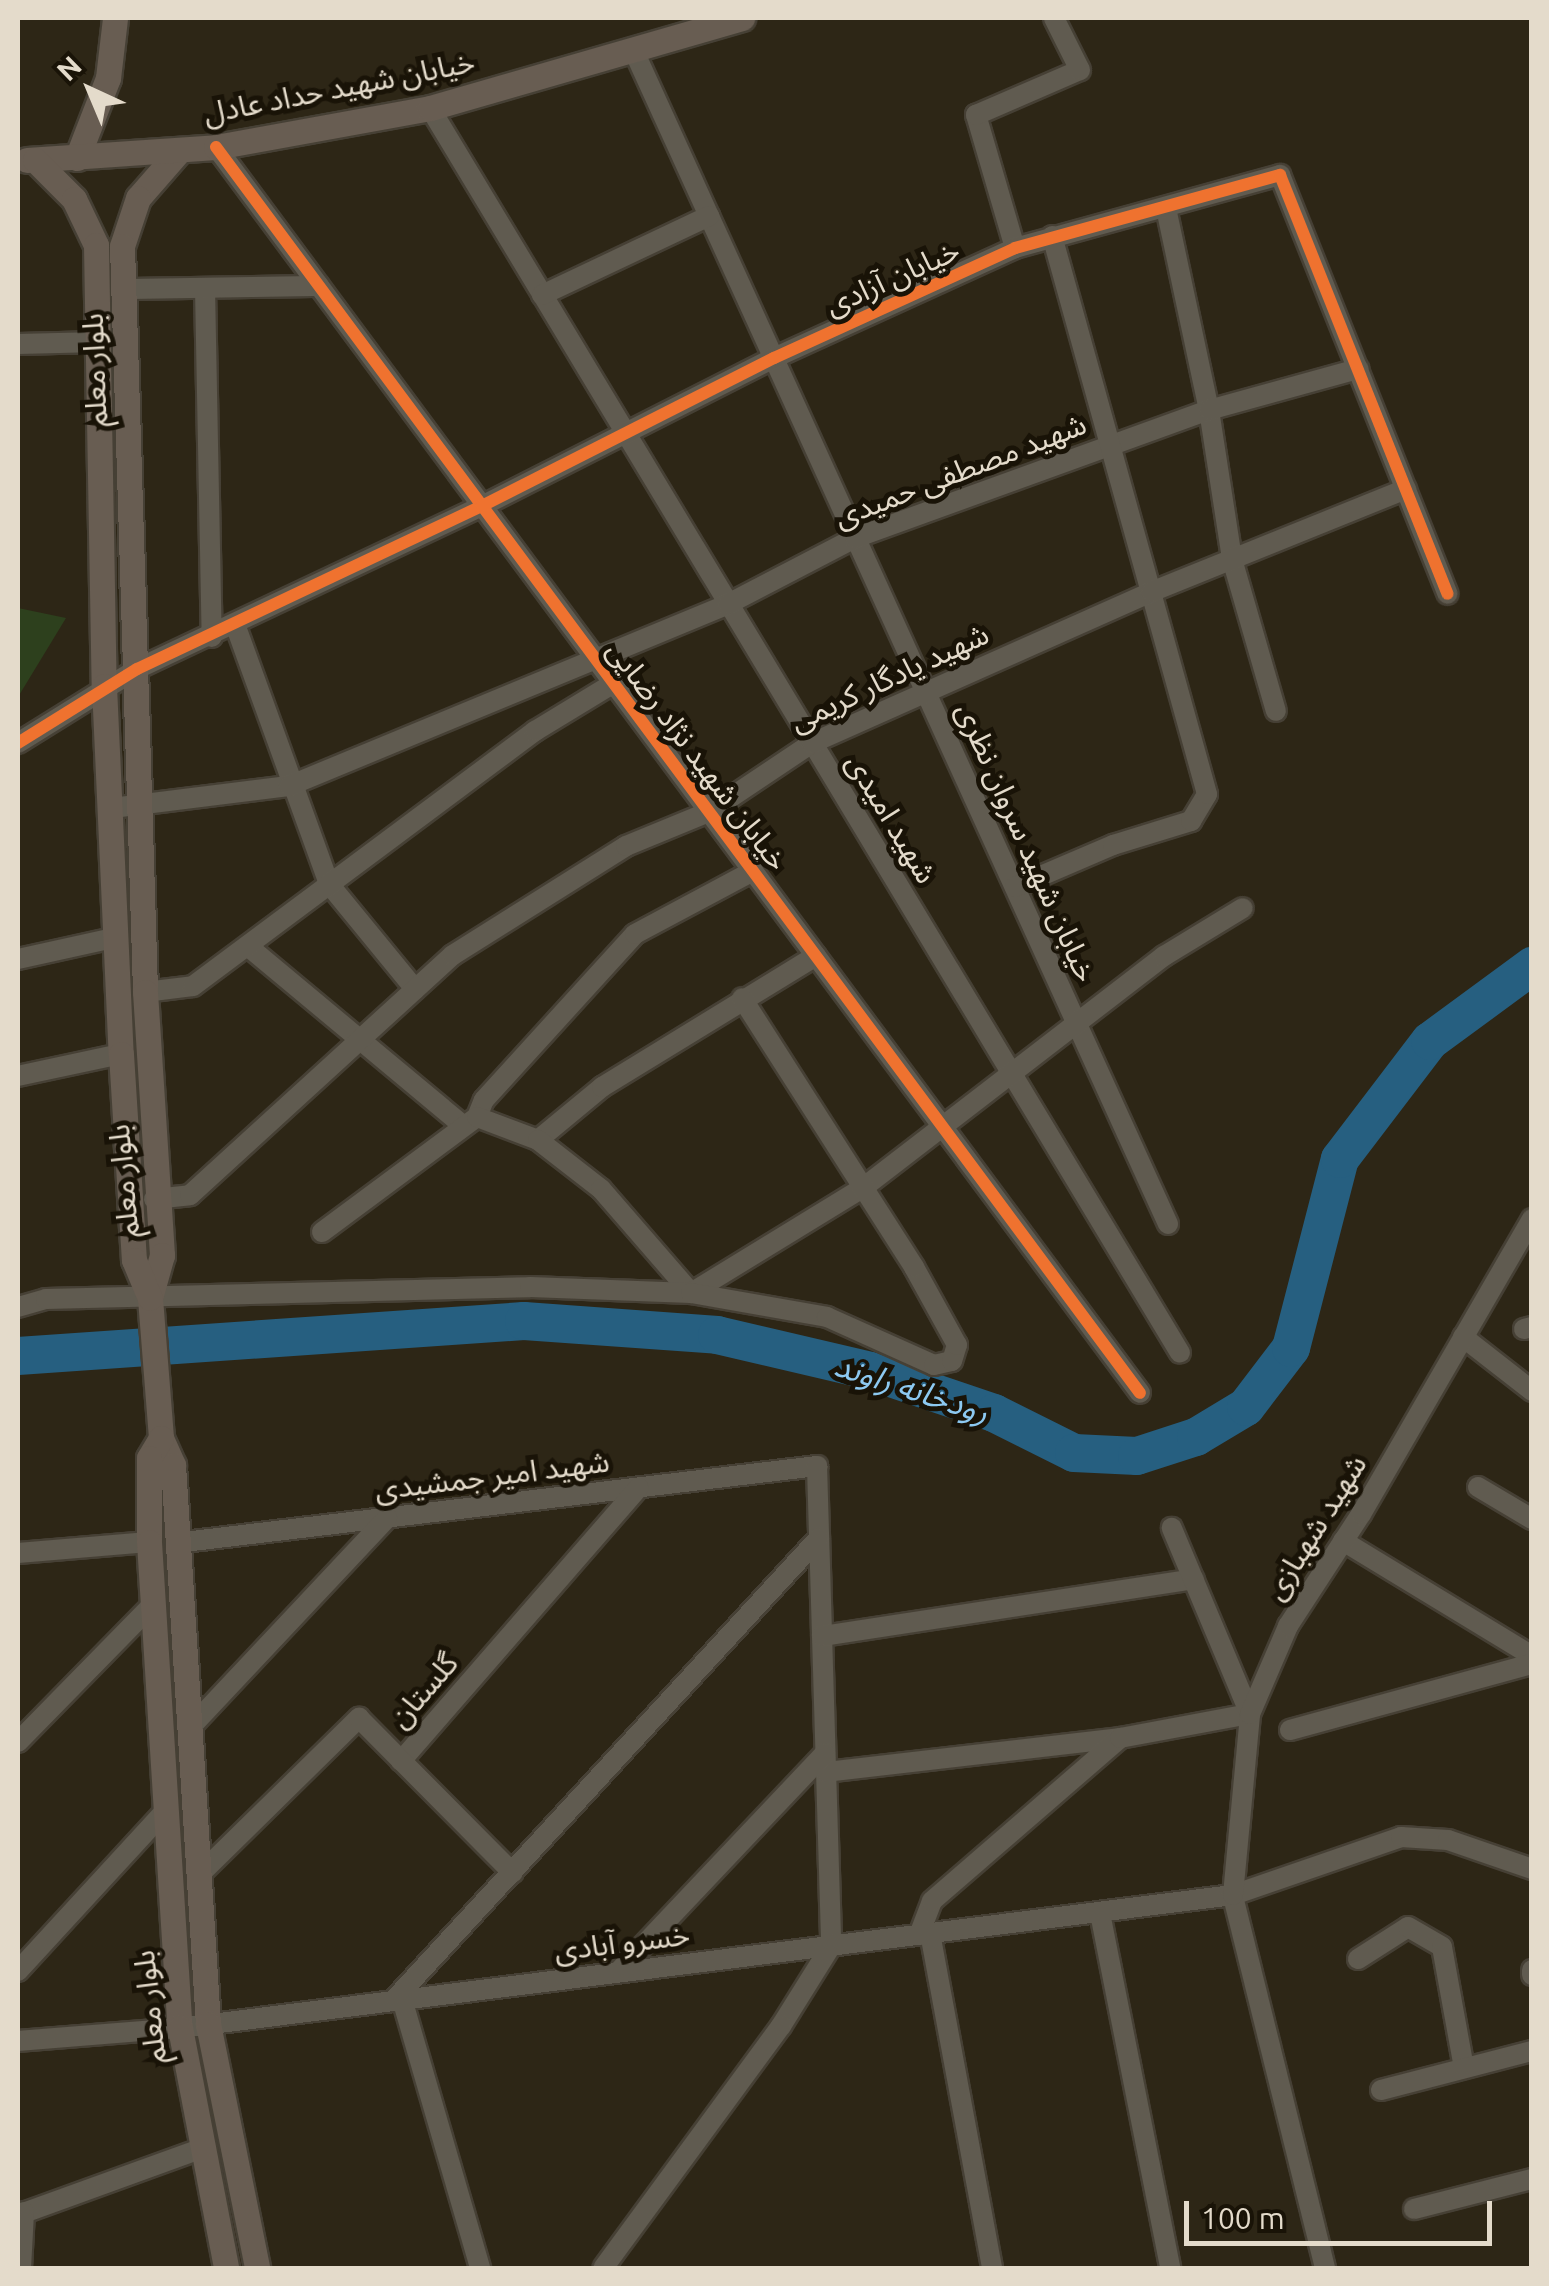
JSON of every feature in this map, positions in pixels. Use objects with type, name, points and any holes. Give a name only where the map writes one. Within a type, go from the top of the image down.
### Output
[{"type":"main road","points":[[78,158],[108,78],[115,18]]},
{"type":"main road","name":"خیابان شهید حداد عادل","points":[[26,161],[216,147],[430,108],[728,20]]},
{"type":"main road","name":"بلوار معلم","points":[[150,1298],[162,1255],[154,1199],[145,992],[124,289],[128,220],[156,174],[179,151]]},
{"type":"main road","name":"بلوار معلم","points":[[26,161],[88,222],[96,245],[104,686],[121,1054],[134,1260],[150,1298]]},
{"type":"main road","points":[[150,1298],[160,1438]]},
{"type":"main road","name":"بلوار معلم","points":[[160,1438],[149,1458],[149,1542],[180,2028],[226,2268]]},
{"type":"main road","name":"بلوار معلم","points":[[160,1438],[173,1465],[208,2024],[257,2268]]},
{"type":"street","points":[[1016,248],[976,114],[1080,70],[1054,18]]},
{"type":"street","name":"خیابان شهید سروان نظری","points":[[633,49],[1168,1224]]},
{"type":"street","name":"شهید امیدی","points":[[430,108],[1180,1352]]},
{"type":"street","name":"خیابان شهید نژاد رضایی","points":[[216,147],[1140,1393]]},
{"type":"street","name":"خیابان آزادی","points":[[18,742],[104,686],[138,669],[236,627],[774,358],[1016,248],[1280,176],[1448,594]]},
{"type":"street","points":[[1166,208],[1209,410],[1232,559],[1276,711]]},
{"type":"street","points":[[542,296],[709,216]]},
{"type":"street","points":[[1015,887],[1113,845],[1191,822],[1207,794],[1052,236]]},
{"type":"street","points":[[124,289],[319,286]]},
{"type":"street","points":[[204,288],[212,637]]},
{"type":"street","points":[[18,344],[99,342]]},
{"type":"street","name":"شهید مصطفی حمیدی","points":[[112,808],[141,809],[290,786],[728,604],[856,538],[1209,410],[1358,369]]},
{"type":"street","name":"شهید یادگار کریمی","points":[[154,1199],[190,1195],[416,989],[502,919],[626,846],[709,812],[812,742],[1151,592],[1406,489]]},
{"type":"street","points":[[236,627],[290,786],[329,884],[416,989]]},
{"type":"street","points":[[145,992],[194,986],[250,948],[329,884],[535,731],[614,683]]},
{"type":"street","points":[[322,1232],[469,1120],[635,934],[753,871]]},
{"type":"street","points":[[691,1292],[864,1187],[1164,956],[1244,908]]},
{"type":"street","points":[[18,960],[117,937]]},
{"type":"street","points":[[250,948],[360,1040],[469,1120],[538,1140],[601,1189],[691,1292]]},
{"type":"street","points":[[538,1140],[602,1087],[816,956]]},
{"type":"street","points":[[18,1307],[46,1299],[530,1287],[691,1292],[826,1316],[934,1365],[952,1361],[957,1345],[864,1187],[742,998]]},
{"type":"street","points":[[18,1076],[121,1054]]},
{"type":"street","name":"شهید شهبازی","points":[[1325,2268],[1234,1896],[1250,1714],[1288,1626],[1343,1542],[1532,1219]]},
{"type":"street","points":[[1463,1337],[1532,1391]]},
{"type":"street","name":"شهید امیر جمشیدی","points":[[176,1543],[816,1466],[819,1538]]},
{"type":"street","points":[[1478,1487],[1532,1519]]},
{"type":"street","name":"گلستان","points":[[198,1876],[359,1718],[401,1761],[638,1488]]},
{"type":"street","points":[[188,1730],[387,1518]]},
{"type":"street","points":[[618,1972],[826,1763],[1120,1738],[1250,1714],[1172,1528]]},
{"type":"street","points":[[602,2268],[781,2026],[831,1946],[819,1538]]},
{"type":"street","points":[[480,2268],[398,2000],[819,1538]]},
{"type":"street","points":[[18,1553],[149,1542]]},
{"type":"street","points":[[1343,1542],[1532,1656]]},
{"type":"street","points":[[822,1636],[1194,1579]]},
{"type":"street","points":[[18,1742],[155,1602]]},
{"type":"street","points":[[1290,1730],[1532,1664]]},
{"type":"street","points":[[992,2268],[924,1934],[932,1900],[1120,1738]]},
{"type":"street","points":[[401,1761],[513,1873]]},
{"type":"street","points":[[18,1971],[167,1809]]},
{"type":"street","name":"خسرو آبادی","points":[[18,2041],[180,2028],[1234,1896],[1401,1837],[1448,1840],[1532,1868]]},
{"type":"street","points":[[1100,1913],[1170,2268]]},
{"type":"street","points":[[1358,1958],[1408,1927],[1442,1947],[1464,2068]]},
{"type":"street","points":[[1381,2090],[1532,2051]]},
{"type":"street","points":[[21,2268],[21,2214],[203,2148]]},
{"type":"street","points":[[1414,2210],[1532,2179]]},
{"type":"green space","points":[[18,608],[66,618],[18,697]]},
{"type":"waterway","name":"رودخانه راوند","points":[[18,1356],[524,1321],[717,1335],[870,1371],[994,1413],[1074,1453],[1137,1456],[1196,1437],[1246,1407],[1291,1348],[1340,1159],[1430,1041],[1532,966]]},
{"type":"cycle path","points":[[216,147],[1140,1393]]},
{"type":"cycle path","points":[[18,743],[137,669],[482,506],[774,358],[1015,248],[1280,175],[1448,594]]}]
